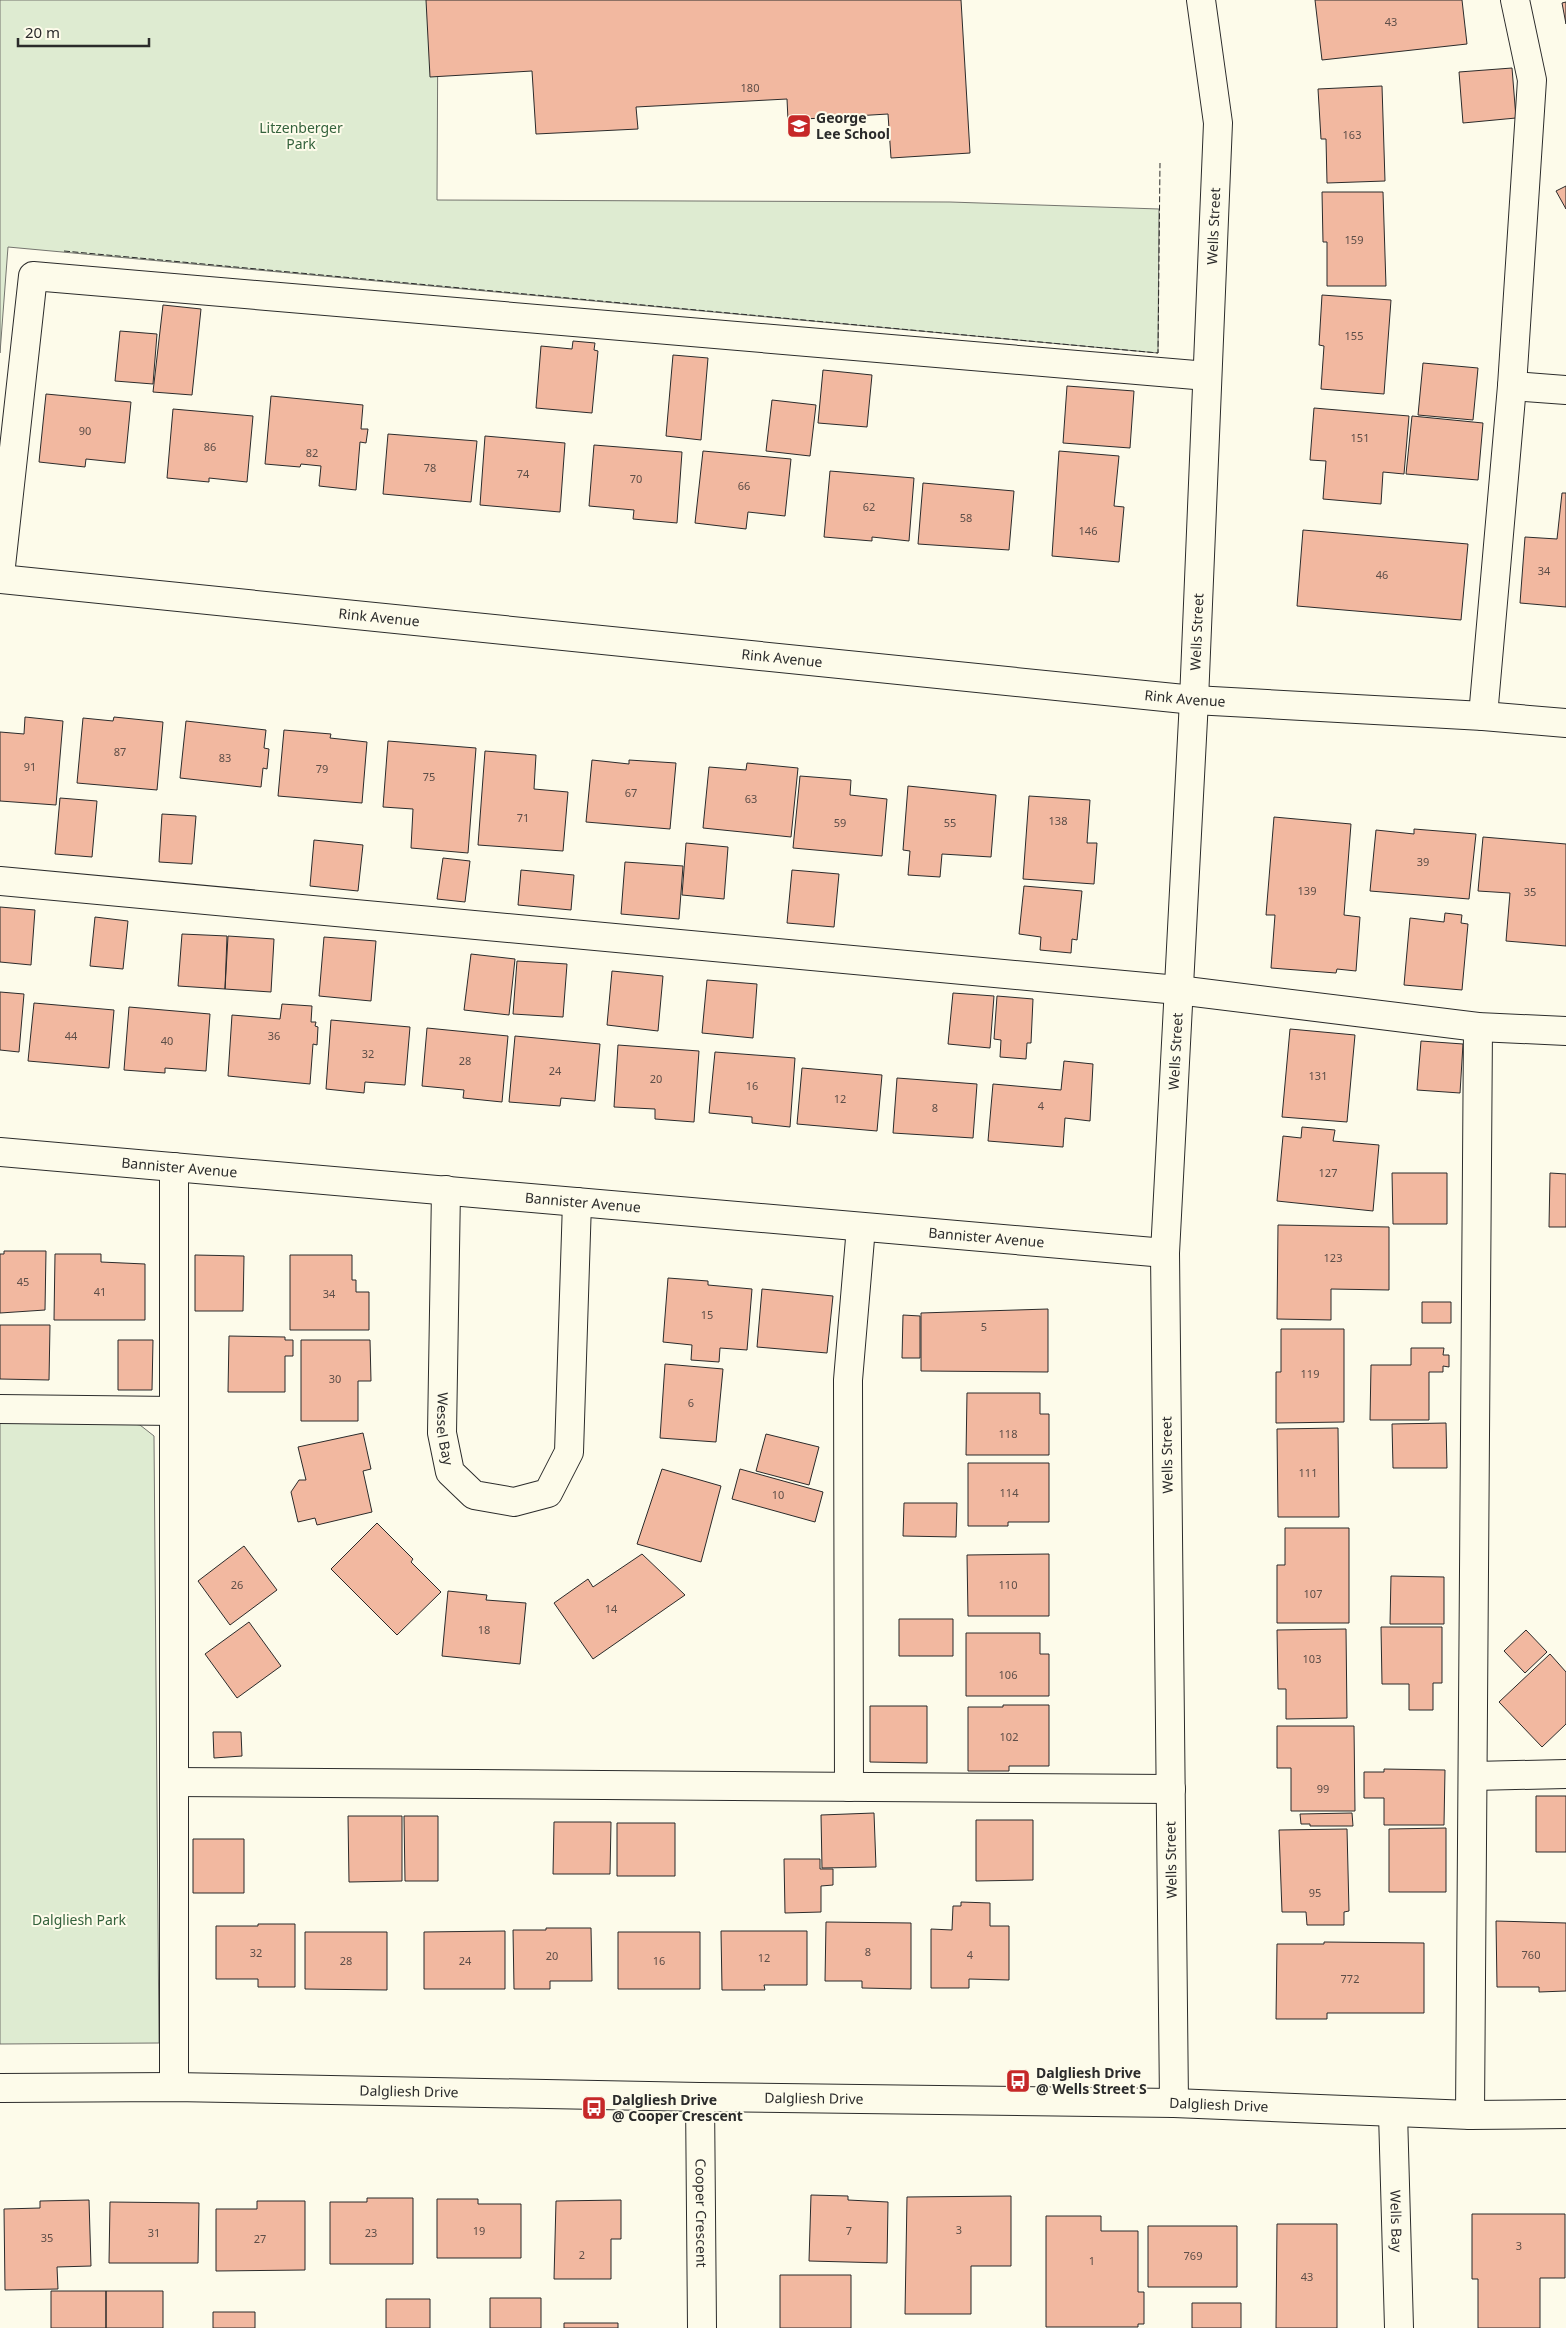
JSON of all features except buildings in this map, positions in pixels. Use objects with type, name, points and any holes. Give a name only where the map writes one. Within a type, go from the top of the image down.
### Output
[{"type":"street","name":"Wells Street","points":[[1174,2103],[1164,1253],[1194,700],[1218,123],[1202,0]]},
{"type":"street","points":[[1483,716],[1512,386],[1532,80],[1515,0]]},
{"type":"street","points":[[0,575],[33,276],[1207,376]]},
{"type":"street","points":[[1512,386],[1566,390]]},
{"type":"street","name":"Rink Avenue","points":[[0,579],[1194,700],[1483,716],[1566,723]]},
{"type":"street","points":[[0,881],[1178,990],[1478,1027],[1566,1031]]},
{"type":"street","points":[[1470,2115],[1478,1027]]},
{"type":"street","name":"Bannister Avenue","points":[[0,1152],[1164,1253]]},
{"type":"street","points":[[174,1167],[174,2087]]},
{"type":"street","name":"Wessel Bay","points":[[446,1190],[442,1433],[450,1472],[474,1495],[514,1502],[548,1493],[569,1452],[577,1202]]},
{"type":"street","points":[[849,1787],[848,1380],[861,1227]]},
{"type":"street","points":[[0,1409],[174,1411]]},
{"type":"street","points":[[1473,1776],[1566,1774]]},
{"type":"street","points":[[174,1782],[1171,1789]]},
{"type":"street","name":"Dalgliesh Drive","points":[[0,2088],[174,2087],[700,2097],[1174,2103],[1393,2113],[1470,2115],[1566,2114]]},
{"type":"street","name":"Cooper Crescent","points":[[700,2097],[702,2328]]},
{"type":"street","name":"Wells Bay","points":[[1393,2113],[1400,2328]]},
{"type":"green space","name":"Litzenberger Park","points":[[0,0],[438,0],[437,200],[950,202],[1159,209],[1158,353],[8,247],[0,353]]},
{"type":"green space","name":"Dalgliesh Park","points":[[0,1419],[110,1420],[140,1425],[154,1436],[159,2043],[0,2044]]},
{"type":"fence","points":[[64,251],[1158,353],[1160,163]]},
{"type":"place","name":"George Lee School","points":[[799,126]]},
{"type":"place","name":"Dalgliesh Drive @ Wells Street S","points":[[1018,2081]]},
{"type":"place","name":"Dalgliesh Drive @ Cooper Crescent","points":[[594,2108]]}]
